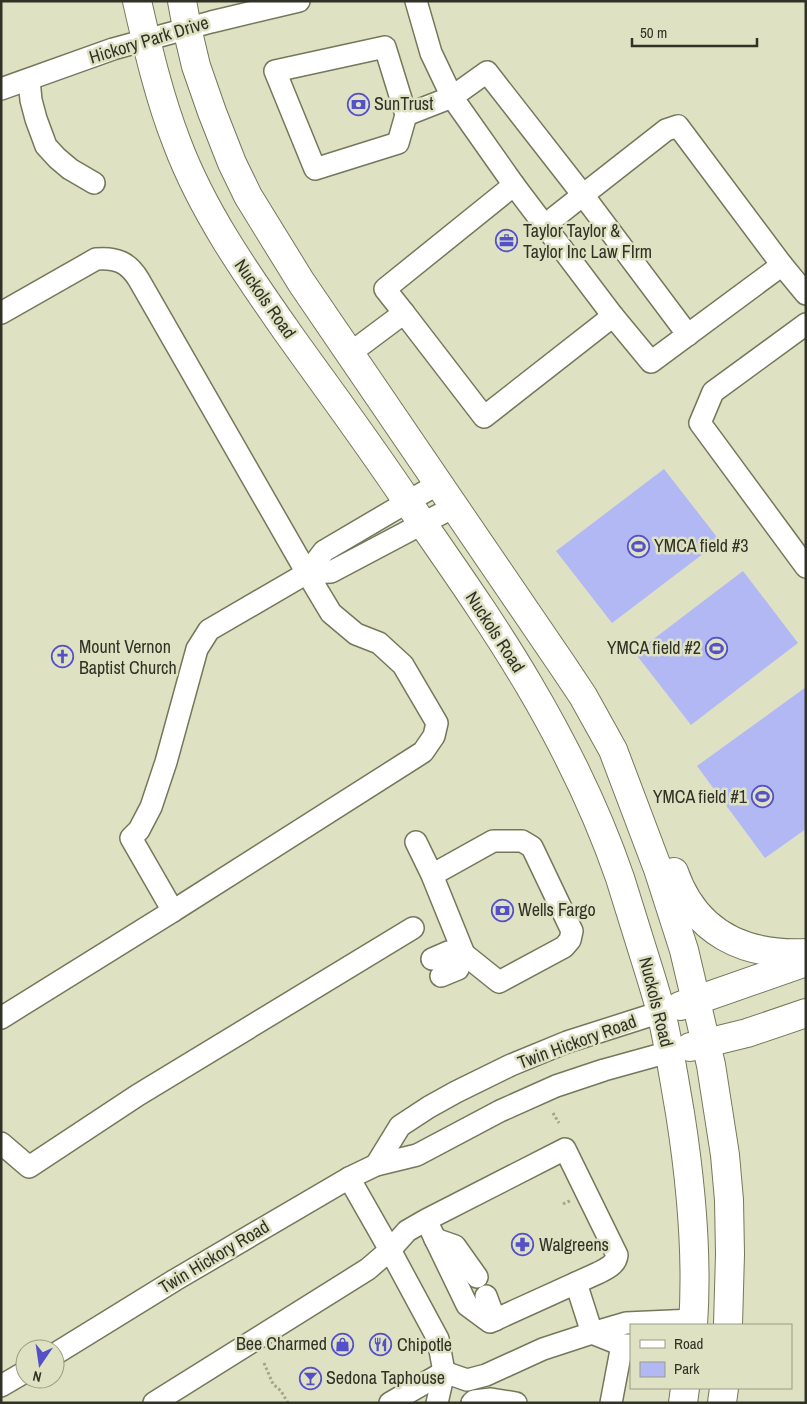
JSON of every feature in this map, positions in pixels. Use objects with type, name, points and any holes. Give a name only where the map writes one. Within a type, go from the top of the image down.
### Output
[{"type":"main road","name":"Nuckols Road","points":[[137,1],[157,84],[178,145],[206,205],[232,252],[496,632],[530,687],[569,759],[606,841],[619,876],[661,1012],[669,1052],[683,1134],[690,1194],[695,1269],[693,1322]]},
{"type":"main road","name":"Nuckols Road","points":[[182,1],[196,66],[232,163],[248,196],[301,282],[349,354],[563,666],[588,704],[613,750],[658,869],[684,950],[712,1064],[725,1155],[729,1200],[728,1324]]},
{"type":"main road","points":[[613,750],[658,827],[677,880],[695,912],[713,928],[731,940],[747,947],[774,953],[806,953]]},
{"type":"main road","name":"Twin Hickory Road","points":[[661,1012],[806,962]]},
{"type":"main road","name":"Twin Hickory Road","points":[[669,1052],[747,1033],[806,1014]]},
{"type":"main road","points":[[683,1403],[685,1389]]},
{"type":"main road","points":[[722,1403],[724,1389]]},
{"type":"street","name":"Hickory Park Drive","points":[[1,89],[113,49],[187,28],[300,1]]},
{"type":"street","points":[[416,1],[430,53],[452,97],[514,185],[613,316],[651,362],[782,265]]},
{"type":"street","points":[[385,47],[406,114],[398,143],[315,169],[275,71],[385,47]]},
{"type":"street","points":[[406,114],[452,97],[487,72],[583,195],[688,335]]},
{"type":"street","points":[[29,80],[36,120],[46,146],[70,169],[94,183]]},
{"type":"street","points":[[545,225],[666,130],[678,126],[782,265],[806,294]]},
{"type":"street","points":[[514,185],[384,289],[484,417],[613,316]]},
{"type":"street","points":[[1,312],[96,259],[108,258],[125,263],[135,273],[331,613],[356,634],[379,643],[403,665],[437,723],[434,736],[423,752],[1,1018]]},
{"type":"street","points":[[349,354],[404,313]]},
{"type":"street","points":[[806,324],[713,392],[700,423],[806,567]]},
{"type":"street","points":[[415,513],[438,484]]},
{"type":"street","points":[[172,911],[131,838],[139,830],[151,807],[166,762],[197,650],[209,630],[307,573],[324,551],[415,513],[454,507]]},
{"type":"street","points":[[416,842],[432,875],[464,954],[499,982],[564,947],[570,940],[572,931],[532,848],[522,841],[493,841],[432,875]]},
{"type":"street","points":[[1,1143],[29,1166],[138,1095],[413,928]]},
{"type":"street","points":[[436,968],[458,969],[464,954]]},
{"type":"street","name":"Twin Hickory Road","points":[[376,1165],[400,1126],[456,1092],[511,1065],[567,1042],[661,1012]]},
{"type":"street","name":"Twin Hickory Road","points":[[65,1348],[175,1280],[350,1178],[376,1165],[417,1155],[500,1111],[556,1086],[669,1052]]},
{"type":"street","points":[[154,1403],[368,1269],[390,1250],[407,1231],[431,1229],[565,1149],[617,1255],[616,1260],[606,1269],[490,1322],[467,1305],[431,1229]]},
{"type":"street","points":[[350,1178],[438,1339],[444,1372],[437,1403]]},
{"type":"street","points":[[431,1229],[455,1246],[477,1277]]},
{"type":"street","points":[[576,1283],[592,1333]]},
{"type":"street","points":[[486,1296],[495,1320]]},
{"type":"street","points":[[390,1403],[444,1372],[467,1380],[486,1375],[543,1349],[626,1323],[693,1322]]},
{"type":"street","points":[[592,1333],[626,1345],[611,1403]]},
{"type":"street","points":[[1,1386],[15,1378]]},
{"type":"street","points":[[472,1403],[474,1401],[491,1399],[516,1403]]},
{"type":"path","points":[[553,1112],[559,1123]]},
{"type":"path","points":[[264,1363],[273,1384],[281,1391],[288,1403]]},
{"type":"green space","name":"YMCA field #3","points":[[664,469],[720,541],[612,623],[556,551]]},
{"type":"green space","name":"YMCA field #2","points":[[743,571],[798,643],[691,725],[635,653]]},
{"type":"green space","name":"YMCA field #1","points":[[806,687],[806,829],[765,858],[697,766]]},
{"type":"place","name":"SunTrust","points":[[358,104]]},
{"type":"place","name":"Taylor Taylor & Taylor Inc Law FIrm","points":[[507,241]]},
{"type":"place","name":"YMCA field #3","points":[[638,546]]},
{"type":"place","name":"YMCA field #2","points":[[717,648]]},
{"type":"place","name":"Mount Vernon Baptist Church","points":[[63,657]]},
{"type":"place","name":"YMCA field #1","points":[[763,797]]},
{"type":"place","name":"Wells Fargo","points":[[502,910]]},
{"type":"place","name":"Walgreens","points":[[523,1245]]},
{"type":"place","name":"Bee Charmed","points":[[343,1344]]},
{"type":"place","name":"Chipotle","points":[[381,1345]]},
{"type":"place","name":"Sedona Taphouse","points":[[310,1378]]}]
